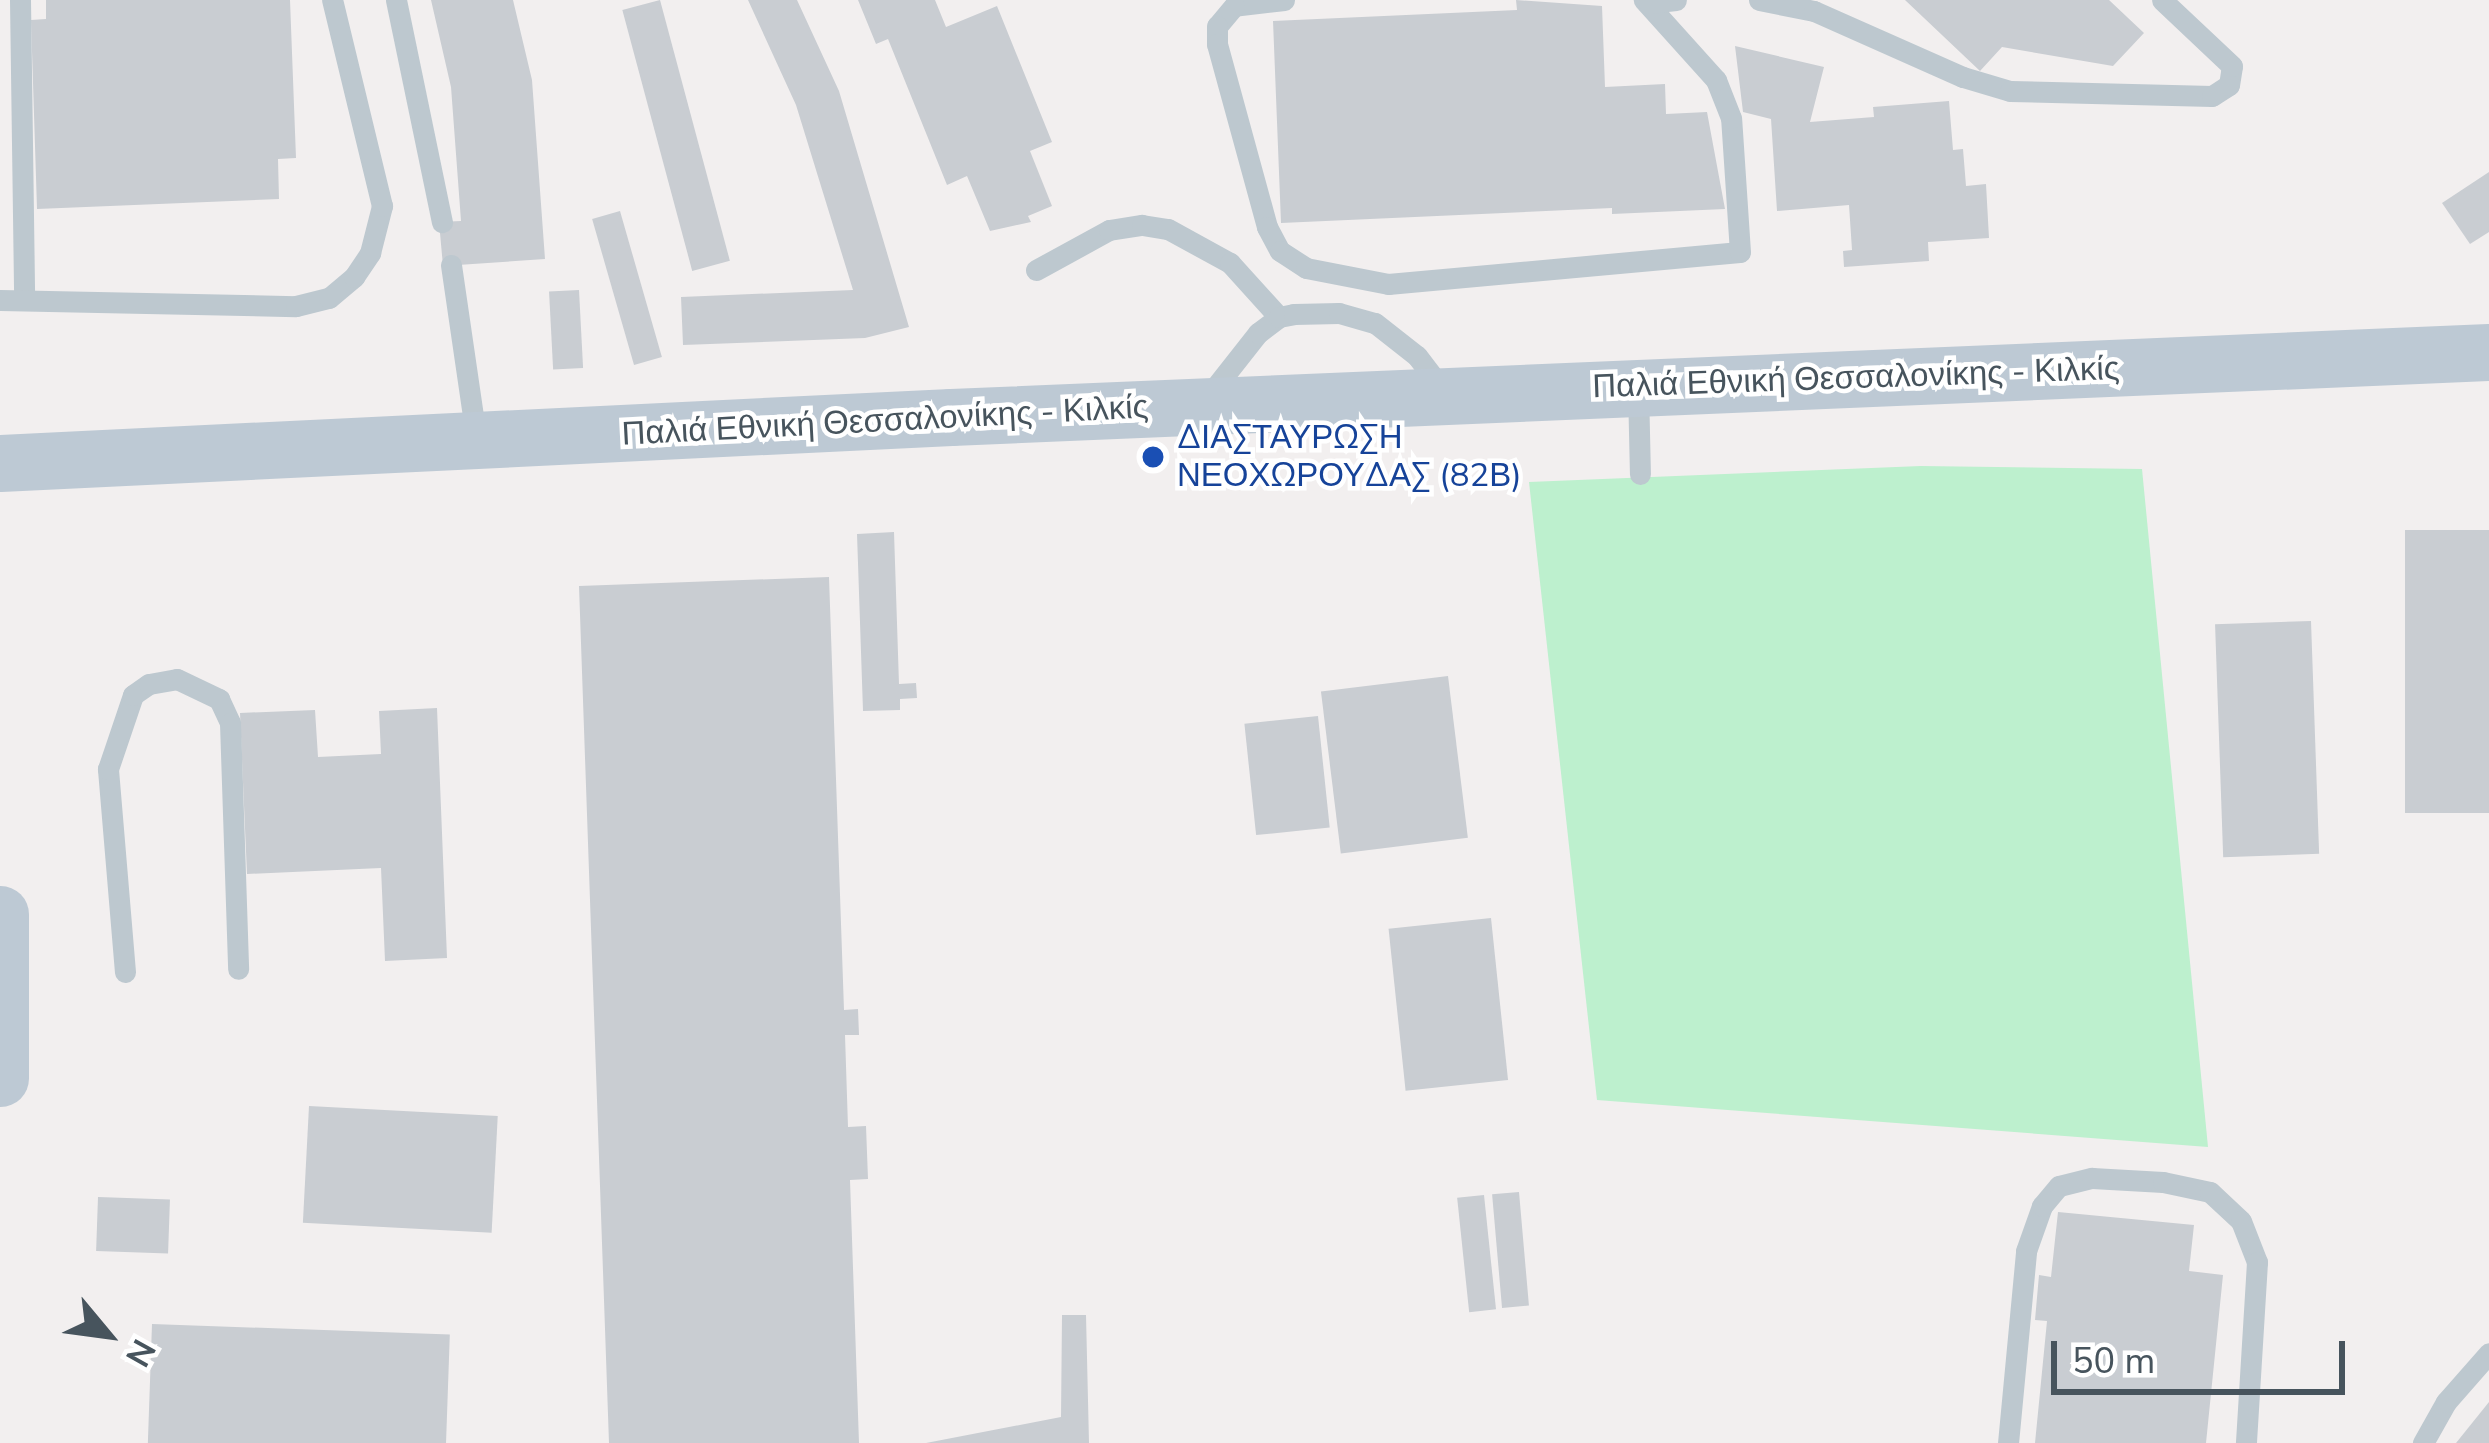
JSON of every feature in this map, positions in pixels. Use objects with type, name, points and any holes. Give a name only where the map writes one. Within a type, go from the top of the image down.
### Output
[{"type":"main road","name":"Παλιά Εθνική Θεσσαλονίκης - Κιλκίς","points":[[0,463],[2489,352]]},
{"type":"main road","points":[[0,914],[0,1078]]},
{"type":"lane","points":[[20,0],[24,300]]},
{"type":"lane","points":[[0,300],[296,306],[329,298],[354,277],[370,253],[382,206],[332,0]]},
{"type":"lane","points":[[396,0],[442,222]]},
{"type":"lane","points":[[1284,0],[1234,6],[1217,26],[1217,44],[1267,227],[1280,250],[1306,268],[1348,280],[1429,283],[1740,252],[1731,118],[1716,80],[1646,2]]},
{"type":"lane","points":[[1646,2],[1676,0]]},
{"type":"lane","points":[[1759,0],[1814,11],[1963,77],[2010,91],[2212,96],[2229,85],[2231,66],[2162,0]]},
{"type":"lane","points":[[1036,270],[1109,230],[1142,225],[1168,230],[1230,263],[1279,317]]},
{"type":"lane","points":[[451,266],[476,440]]},
{"type":"lane","points":[[1340,314],[1348,280]]},
{"type":"lane","points":[[1202,406],[1231,361],[1279,317],[1340,314],[1375,323],[1400,339],[1448,395]]},
{"type":"lane","points":[[1638,387],[1640,474]]},
{"type":"lane","points":[[125,972],[108,770],[133,695],[149,683],[177,679],[219,699],[230,723],[238,969]]},
{"type":"lane","points":[[2008,1443],[2026,1251],[2042,1206],[2059,1186],[2092,1178],[2163,1182],[2210,1192],[2241,1221],[2257,1262],[2246,1443]]},
{"type":"lane","points":[[2423,1443],[2446,1402],[2489,1353]]},
{"type":"green space","points":[[1921,466],[2142,469],[2208,1147],[1597,1100],[1529,482]]},
{"type":"building","points":[[46,0],[290,0],[296,158],[278,159],[279,199],[37,209],[31,20],[46,19]]},
{"type":"building","points":[[431,0],[513,0],[532,80],[545,259],[443,266],[439,222],[461,221],[451,87]]},
{"type":"building","points":[[660,0],[730,261],[692,271],[622,10]]},
{"type":"building","points":[[748,0],[797,0],[839,91],[909,327],[865,338],[683,345],[681,297],[853,290],[796,105]]},
{"type":"building","points":[[858,0],[935,0],[946,27],[997,6],[1052,142],[1030,151],[1052,206],[1028,216],[1031,222],[990,231],[967,176],[947,185],[888,39],[876,44]]},
{"type":"building","points":[[1516,0],[1602,6],[1605,87],[1665,84],[1666,114],[1707,112],[1725,209],[1612,214],[1612,208],[1281,223],[1273,21],[1517,10]]},
{"type":"building","points":[[1905,0],[2109,0],[2144,33],[2113,66],[2002,47],[1980,71]]},
{"type":"building","points":[[1735,46],[1824,67],[1810,122],[1874,117],[1873,107],[1949,101],[1953,150],[1963,149],[1966,186],[1986,184],[1989,238],[1928,242],[1929,261],[1844,267],[1843,251],[1852,250],[1849,205],[1777,211],[1771,119],[1743,112]]},
{"type":"building","points":[[2489,172],[2489,232],[2470,244],[2442,203]]},
{"type":"building","points":[[620,211],[662,357],[634,365],[592,219]]},
{"type":"building","points":[[579,290],[583,368],[553,369],[549,292]]},
{"type":"building","points":[[2405,530],[2489,530],[2489,813],[2405,813]]},
{"type":"building","points":[[894,532],[899,684],[916,683],[917,698],[900,699],[900,710],[863,711],[857,534]]},
{"type":"building","points":[[829,577],[844,1010],[858,1009],[859,1035],[845,1035],[848,1127],[866,1126],[868,1179],[850,1180],[859,1443],[609,1443],[579,586]]},
{"type":"building","points":[[2311,621],[2319,854],[2223,857],[2215,624]]},
{"type":"building","points":[[1448,676],[1468,838],[1341,853],[1321,692]]},
{"type":"building","points":[[437,708],[447,958],[385,961],[381,868],[247,874],[240,713],[315,710],[318,757],[381,754],[379,711]]},
{"type":"building","points":[[1318,716],[1330,827],[1256,835],[1244,724]]},
{"type":"building","points":[[1491,918],[1508,1080],[1406,1091],[1389,929]]},
{"type":"building","points":[[309,1106],[498,1116],[492,1233],[303,1223]]},
{"type":"building","points":[[1519,1192],[1529,1306],[1502,1308],[1492,1194]]},
{"type":"building","points":[[1484,1195],[1496,1309],[1469,1312],[1457,1198]]},
{"type":"building","points":[[98,1197],[170,1200],[168,1253],[96,1251]]},
{"type":"building","points":[[2058,1212],[2194,1225],[2189,1271],[2223,1275],[2206,1443],[2035,1443],[2047,1321],[2035,1320],[2039,1275],[2051,1277]]},
{"type":"building","points":[[1062,1315],[1086,1315],[1089,1443],[926,1443],[1061,1417]]},
{"type":"building","points":[[152,1324],[450,1334],[446,1443],[148,1443]]},
{"type":"building","points":[[2489,1402],[2489,1443],[2456,1443]]},
{"type":"place","name":"ΔΙΑΣΤΑΥΡΩΣΗ ΝΕΟΧΩΡΟΥΔΑΣ (82Β)","points":[[1153,457]]}]
